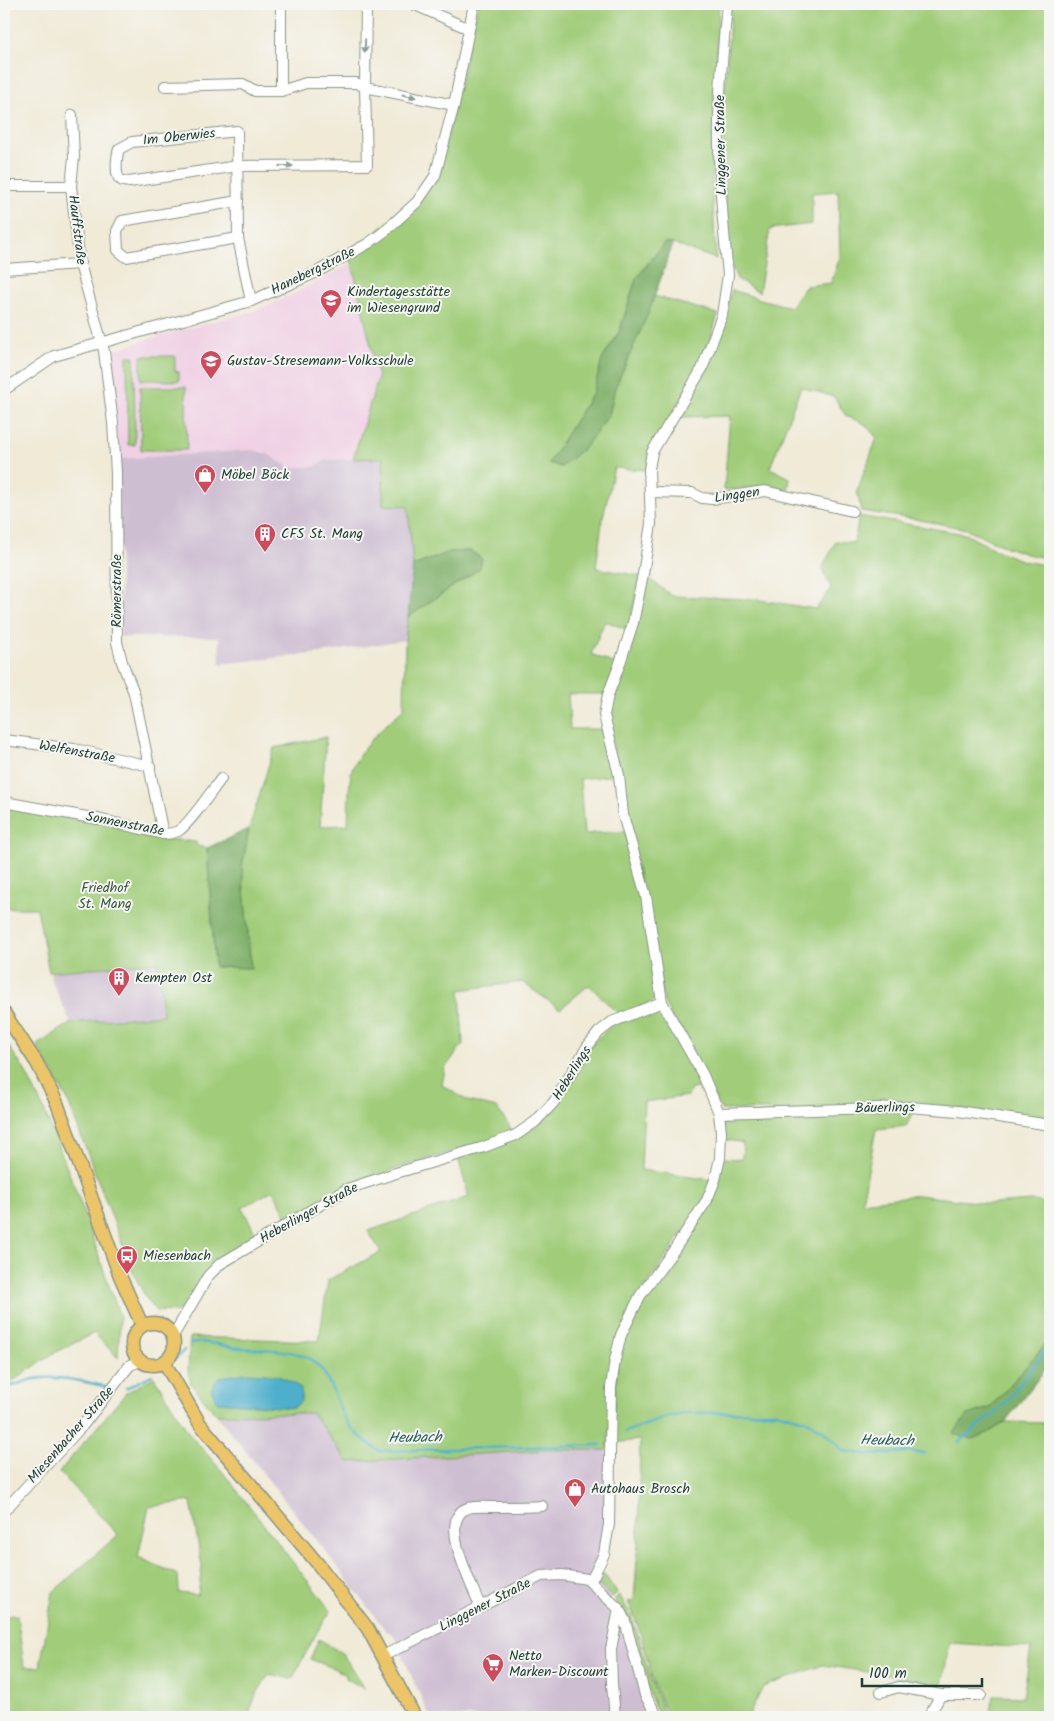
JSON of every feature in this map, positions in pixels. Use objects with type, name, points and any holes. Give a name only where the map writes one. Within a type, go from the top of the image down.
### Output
[{"type":"main road","points":[[4,1013],[37,1063],[57,1103],[120,1276],[142,1325]]},
{"type":"main road","points":[[155,1322],[165,1326],[173,1336],[174,1345],[170,1355],[164,1362],[152,1365],[140,1361],[133,1353],[131,1341],[136,1331],[142,1325],[155,1322]]},
{"type":"main road","points":[[164,1362],[200,1424],[318,1564],[368,1629],[415,1717]]},
{"type":"street","points":[[281,4],[281,91]]},
{"type":"street","points":[[365,87],[366,4]]},
{"type":"street","points":[[413,4],[469,29]]},
{"type":"street","name":"Hanebergstraße","points":[[4,390],[54,356],[251,301],[314,272],[369,243],[385,231],[417,202],[435,176],[454,105],[474,4]]},
{"type":"street","name":"Linggener Straße","points":[[662,1002],[646,896],[623,815],[618,775],[604,715],[608,695],[633,623],[650,524],[649,469],[652,452],[702,369],[722,315],[727,287],[728,275],[720,187],[719,145],[721,79],[727,4]]},
{"type":"street","points":[[165,86],[243,84],[256,91],[281,91],[306,83],[356,83],[365,87],[454,105]]},
{"type":"street","name":"Im Oberwies","points":[[251,301],[238,238],[238,166],[237,131],[132,142],[118,149],[116,158],[118,177],[120,180],[129,182],[238,166],[367,165],[365,87]]},
{"type":"street","name":"Hauffstraße","points":[[72,114],[74,157],[71,186],[80,264],[102,342]]},
{"type":"street","points":[[4,186],[71,186]]},
{"type":"street","points":[[238,201],[122,221],[118,231],[118,250],[126,257],[238,238]]},
{"type":"street","points":[[4,269],[80,264]]},
{"type":"street","name":"Römerstraße","points":[[102,342],[110,386],[116,473],[117,642],[122,662],[134,693],[163,834]]},
{"type":"street","name":"Linggen","points":[[650,492],[692,494],[712,499],[765,491],[852,511]]},
{"type":"street","name":"Welfenstraße","points":[[4,740],[74,749],[150,766]]},
{"type":"street","name":"Sonnenstraße","points":[[4,802],[98,819],[163,834],[179,831],[221,779]]},
{"type":"street","points":[[658,1717],[645,1695],[625,1621],[619,1609],[591,1581],[604,1554],[608,1533],[611,1387],[621,1335],[640,1296],[674,1250],[707,1200],[715,1180],[720,1158],[721,1132],[719,1113],[703,1074],[662,1002]]},
{"type":"street","name":"Heberlings","points":[[484,1147],[516,1135],[538,1120],[554,1102],[587,1047],[612,1022],[662,1002]]},
{"type":"street","name":"Bäuerlings","points":[[719,1113],[909,1107],[958,1111],[1050,1125]]},
{"type":"street","name":"Heberlinger Straße","points":[[173,1336],[208,1276],[220,1264],[348,1189],[484,1147]]},
{"type":"street","name":"Miesenbacher Straße","points":[[4,1511],[83,1425],[130,1366],[140,1361]]},
{"type":"street","points":[[480,1606],[458,1550],[455,1530],[457,1516],[462,1511],[474,1507],[542,1506]]},
{"type":"street","name":"Linggener Straße","points":[[383,1656],[541,1576],[562,1575],[591,1581]]},
{"type":"street","points":[[615,1717],[611,1649],[619,1609]]},
{"type":"street","points":[[881,1692],[899,1687],[941,1695],[981,1695]]},
{"type":"street","points":[[928,1717],[941,1695]]},
{"type":"shaded area","name":"Gustav-Stresemann-Volksschule","points":[[352,263],[378,378],[353,459],[326,460],[314,467],[288,467],[268,454],[252,450],[118,459],[107,353],[151,338],[258,310],[298,292]]},
{"type":"shaded area","points":[[252,450],[268,454],[288,467],[314,467],[326,460],[383,458],[383,505],[408,506],[413,566],[405,640],[321,653],[220,664],[219,637],[121,637],[118,459]]},
{"type":"shaded area","points":[[158,962],[164,1015],[71,1023],[50,977],[52,972]]},
{"type":"shaded area","points":[[312,1413],[348,1462],[543,1450],[607,1450],[608,1524],[596,1563],[616,1611],[654,1717],[430,1717],[393,1634],[386,1631],[330,1557],[216,1414]]},
{"type":"green space","name":"Friedhof St. Mang","points":[[478,4],[719,4],[712,141],[712,188],[716,259],[673,244],[664,243],[636,279],[620,330],[602,360],[593,392],[549,463],[561,467],[585,447],[609,415],[615,388],[654,296],[718,314],[710,341],[646,470],[614,468],[602,522],[596,568],[640,576],[628,630],[605,621],[591,654],[617,665],[605,694],[568,694],[570,729],[604,729],[616,775],[580,779],[584,834],[625,831],[644,896],[658,999],[620,1016],[589,985],[560,1009],[522,982],[460,990],[463,1044],[445,1068],[442,1085],[468,1101],[497,1108],[514,1133],[395,1169],[289,1220],[273,1190],[242,1208],[258,1238],[235,1252],[185,1306],[176,1312],[156,1311],[148,1301],[134,1275],[67,1099],[37,1045],[71,1023],[163,1015],[158,962],[49,972],[37,908],[4,908],[4,807],[98,823],[168,839],[196,842],[197,846],[207,848],[215,967],[251,968],[242,867],[249,829],[274,748],[326,737],[320,826],[348,825],[349,786],[354,765],[373,738],[404,709],[405,640],[408,617],[480,568],[470,551],[450,552],[413,566],[408,506],[383,505],[383,458],[353,459],[378,378],[352,263],[349,257],[438,177]]},
{"type":"green space","points":[[731,4],[1050,4],[1050,559],[1026,554],[1001,545],[967,529],[861,511],[857,491],[877,438],[865,424],[846,416],[834,397],[801,387],[770,468],[790,478],[788,491],[766,486],[724,490],[730,416],[677,417],[717,344],[732,290],[790,307],[806,286],[831,283],[840,257],[838,191],[812,193],[812,224],[770,229],[759,292],[737,279],[730,263],[725,198],[723,120]]},
{"type":"green space","points":[[665,243],[673,244],[648,314],[615,388],[609,415],[585,447],[561,467],[549,463],[593,392],[602,360],[620,330],[636,279]]},
{"type":"green space","points":[[127,356],[134,356],[135,445],[128,445]]},
{"type":"green space","points":[[141,356],[175,356],[175,371],[179,372],[179,381],[141,380]]},
{"type":"green space","points":[[140,387],[186,387],[187,450],[141,450]]},
{"type":"green space","points":[[859,516],[965,534],[1023,561],[1050,566],[1050,1122],[959,1109],[721,1110],[664,1002],[607,715],[647,577],[672,596],[754,599],[816,609],[831,588],[822,569],[836,541],[854,543]]},
{"type":"green space","points":[[471,551],[482,559],[480,568],[408,617],[413,566],[450,552]]},
{"type":"green space","points":[[249,829],[242,867],[251,968],[215,967],[207,848]]},
{"type":"green space","points":[[660,1005],[706,1087],[691,1089],[688,1096],[644,1102],[641,1170],[712,1180],[705,1200],[627,1314],[607,1450],[543,1450],[348,1462],[312,1413],[216,1414],[191,1384],[188,1370],[190,1337],[319,1341],[328,1280],[381,1252],[368,1231],[469,1197],[458,1158],[539,1125],[588,1048],[613,1024]]},
{"type":"green space","points":[[4,1040],[24,1069],[44,1110],[78,1196],[120,1317],[118,1358],[94,1333],[54,1353],[10,1383],[7,1372],[4,1372]]},
{"type":"green space","points":[[915,1110],[906,1126],[876,1129],[862,1202],[918,1195],[992,1204],[1032,1201],[1050,1204],[1050,1339],[990,1408],[967,1415],[988,1433],[1005,1422],[1050,1423],[1050,1717],[989,1717],[993,1696],[1023,1697],[1031,1648],[950,1643],[942,1684],[823,1665],[763,1687],[748,1717],[672,1717],[662,1703],[655,1687],[640,1633],[628,1602],[634,1601],[638,1547],[640,1440],[613,1443],[613,1416],[618,1360],[632,1316],[694,1226],[722,1158],[742,1159],[743,1143],[723,1139],[722,1115]]},
{"type":"green space","points":[[1050,1339],[1050,1363],[1005,1422],[988,1433],[972,1439],[953,1434],[967,1415],[990,1408]]},
{"type":"green space","points":[[154,1377],[190,1435],[222,1471],[331,1611],[317,1632],[292,1679],[269,1674],[256,1695],[248,1717],[4,1717],[4,1616],[17,1615],[24,1667],[40,1667],[53,1592],[118,1535],[59,1472],[126,1393]],"holes":[[[191,1501],[202,1567],[198,1595],[179,1593],[178,1575],[138,1557],[149,1507]]]},
{"type":"green space","points":[[599,1572],[606,1577],[617,1593],[612,1597],[595,1581]]},
{"type":"green space","points":[[619,1595],[628,1609],[653,1688],[668,1717],[661,1717],[655,1708],[615,1599]]},
{"type":"green space","points":[[319,1639],[343,1654],[364,1689],[346,1678],[346,1675],[310,1659]]},
{"type":"water","points":[[246,1373],[269,1375],[289,1380],[301,1389],[301,1401],[293,1408],[217,1402],[211,1389],[219,1377]]},
{"type":"waterway","name":"Heubach","points":[[190,1344],[207,1343],[240,1348],[275,1350],[308,1358],[316,1363],[327,1377],[348,1424],[379,1451],[601,1445]]},
{"type":"waterway","name":"Heubach","points":[[959,1442],[1005,1404],[1050,1344]]},
{"type":"waterway","name":"Heubach","points":[[175,1360],[184,1350]]},
{"type":"waterway","name":"Heubach","points":[[126,1388],[152,1375]]},
{"type":"waterway","name":"Heubach","points":[[4,1388],[43,1378],[61,1378],[107,1387]]},
{"type":"waterway","name":"Heubach","points":[[625,1432],[667,1417],[687,1413],[776,1412],[805,1420],[823,1430],[844,1451],[872,1455],[902,1452],[924,1453]]},
{"type":"place","name":"Kindertagesstätte im Wiesengrund","points":[[331,319]]},
{"type":"place","name":"Gustav-Stresemann-Volksschule","points":[[211,380]]},
{"type":"place","name":"Möbel Böck","points":[[205,494]]},
{"type":"place","name":"CFS St. Mang","points":[[265,553]]},
{"type":"place","name":"Kempten Ost","points":[[119,997]]},
{"type":"place","name":"Miesenbach","points":[[127,1275]]},
{"type":"place","name":"Autohaus Brosch","points":[[575,1508]]},
{"type":"place","name":"Netto Marken-Discount","points":[[493,1683]]}]
